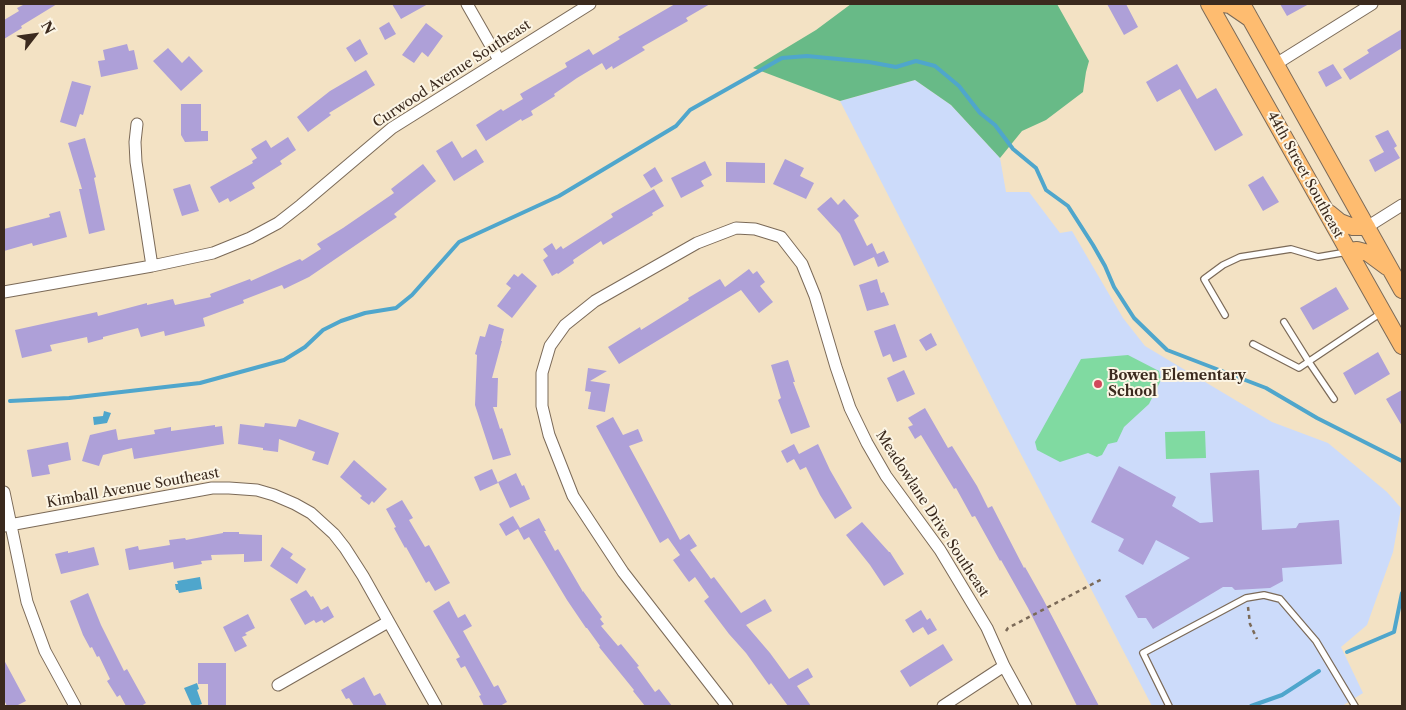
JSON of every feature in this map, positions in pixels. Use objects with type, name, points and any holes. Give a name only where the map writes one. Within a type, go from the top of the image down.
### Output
[{"type":"main road","name":"44th Street Southeast","points":[[1215,4],[1325,210],[1402,346]]},
{"type":"main road","points":[[1215,4],[1230,5],[1251,19]]},
{"type":"main road","name":"44th Street Southeast","points":[[1242,4],[1402,290]]},
{"type":"main road","points":[[1325,210],[1340,222],[1353,227],[1367,227]]},
{"type":"main road","points":[[1349,251],[1357,250],[1368,253],[1391,269]]},
{"type":"street","points":[[467,4],[499,60]]},
{"type":"street","name":"Curwood Avenue Southeast","points":[[4,292],[152,266],[213,253],[250,238],[278,223],[302,205],[392,128],[590,4]]},
{"type":"street","points":[[1276,64],[1372,4]]},
{"type":"street","points":[[137,124],[135,142],[136,162],[152,266]]},
{"type":"street","points":[[1367,227],[1402,205]]},
{"type":"street","name":"Meadowlane Drive Southeast","points":[[727,706],[623,572],[573,496],[549,435],[542,406],[542,373],[550,346],[565,325],[595,301],[696,243],[736,228],[755,229],[780,237],[802,264],[815,296],[850,408],[867,443],[886,476],[940,550],[987,628],[1004,666],[1026,706]]},
{"type":"street","name":"Kimball Avenue Southeast","points":[[7,525],[212,488],[257,490],[274,495],[311,513],[345,548],[363,576],[436,706]]},
{"type":"street","points":[[4,492],[7,525],[34,625],[45,651],[75,706]]},
{"type":"street","points":[[278,685],[388,622]]},
{"type":"street","points":[[943,706],[1004,666]]},
{"type":"lane","points":[[1225,315],[1204,279],[1223,265],[1240,257],[1291,250],[1318,257],[1349,251]]},
{"type":"lane","points":[[1253,344],[1299,368],[1383,312]]},
{"type":"lane","points":[[1284,322],[1308,362],[1334,398]]},
{"type":"lane","points":[[1169,706],[1143,653],[1246,598],[1264,595],[1280,599],[1316,641],[1355,706]]},
{"type":"path","points":[[1006,631],[1008,628],[1104,578]]},
{"type":"path","points":[[1246,598],[1250,624],[1257,638]]},
{"type":"shaded area","name":"Bowen Elementary School","points":[[915,80],[951,105],[1000,158],[1006,192],[1029,192],[1060,233],[1072,231],[1123,318],[1145,346],[1272,422],[1328,443],[1387,492],[1401,508],[1393,552],[1367,625],[1341,647],[1363,693],[1342,706],[1152,706],[840,101]]},
{"type":"green space","points":[[851,4],[1057,4],[1089,61],[1083,92],[1046,120],[1022,131],[1000,158],[951,105],[915,80],[840,101],[753,68],[816,30]]},
{"type":"green space","points":[[1128,355],[1159,371],[1161,380],[1149,404],[1124,427],[1117,442],[1108,444],[1102,455],[1097,457],[1088,453],[1060,462],[1037,450],[1035,442],[1081,359]]},
{"type":"green space","points":[[1205,431],[1206,458],[1166,459],[1165,432]]},
{"type":"water","points":[[104,411],[111,413],[107,423],[94,425],[93,417],[103,416]]},
{"type":"water","points":[[200,577],[202,589],[179,593],[176,590],[175,584],[178,584],[177,581]]},
{"type":"water","points":[[197,683],[199,689],[197,690],[202,704],[192,706],[184,688]]},
{"type":"building","points":[[25,4],[57,4],[4,39],[4,20],[19,11],[17,8]]},
{"type":"building","points":[[392,4],[428,4],[401,19]]},
{"type":"building","points":[[675,4],[710,4],[686,18],[688,21],[642,47],[645,50],[613,69],[612,66],[606,70],[602,63],[577,78],[554,94],[555,96],[531,111],[533,115],[522,121],[521,119],[486,141],[476,125],[501,109],[503,111],[523,99],[520,94],[567,67],[565,63],[589,49],[593,55],[620,39],[618,37]]},
{"type":"building","points":[[1107,4],[1126,4],[1138,27],[1124,35]]},
{"type":"building","points":[[1280,4],[1309,4],[1287,16]]},
{"type":"building","points":[[389,22],[396,34],[385,40],[379,28]]},
{"type":"building","points":[[426,23],[443,36],[428,57],[422,52],[414,63],[402,55]]},
{"type":"building","points":[[1402,29],[1402,48],[1350,80],[1343,69],[1369,53],[1367,50]]},
{"type":"building","points":[[360,39],[368,54],[355,62],[346,48]]},
{"type":"building","points":[[127,44],[129,51],[134,50],[138,69],[101,77],[98,61],[105,60],[103,50]]},
{"type":"building","points":[[168,48],[182,63],[189,56],[203,71],[181,91],[153,61]]},
{"type":"building","points":[[1177,64],[1197,99],[1216,88],[1243,135],[1215,151],[1180,89],[1157,102],[1146,82]]},
{"type":"building","points":[[1333,64],[1342,78],[1326,87],[1318,72]]},
{"type":"building","points":[[366,70],[375,85],[329,113],[331,115],[308,132],[297,117],[330,91]]},
{"type":"building","points":[[72,81],[91,86],[83,115],[80,114],[76,127],[60,122]]},
{"type":"building","points":[[181,104],[201,104],[201,131],[208,131],[208,141],[185,142],[181,135]]},
{"type":"building","points":[[1388,130],[1397,146],[1394,148],[1400,158],[1375,172],[1369,160],[1384,152],[1375,136]]},
{"type":"building","points":[[288,137],[296,150],[280,161],[282,164],[252,183],[255,188],[230,202],[228,198],[219,203],[210,187],[253,163],[252,161],[257,158],[251,149],[266,140],[271,148]]},
{"type":"building","points":[[85,138],[96,177],[94,178],[105,230],[89,234],[79,189],[82,189],[68,143]]},
{"type":"building","points":[[452,141],[462,158],[476,149],[484,162],[454,181],[436,151]]},
{"type":"building","points":[[785,159],[804,168],[800,176],[814,183],[806,199],[773,184]]},
{"type":"building","points":[[705,161],[712,175],[701,181],[704,186],[681,198],[671,178]]},
{"type":"building","points":[[726,162],[765,163],[765,183],[726,182]]},
{"type":"building","points":[[423,164],[436,181],[394,214],[397,217],[309,277],[284,289],[282,285],[243,300],[244,303],[203,318],[205,326],[165,336],[164,331],[141,337],[138,328],[88,343],[87,337],[50,345],[52,351],[22,358],[15,330],[97,312],[98,316],[147,303],[147,305],[173,299],[175,305],[211,297],[210,294],[250,279],[251,281],[300,259],[302,261],[321,249],[317,244],[394,193],[391,189]]},
{"type":"building","points":[[655,167],[663,181],[651,188],[643,175]]},
{"type":"building","points":[[1263,176],[1279,202],[1263,211],[1248,185]]},
{"type":"building","points":[[190,184],[199,211],[182,216],[173,189]]},
{"type":"building","points":[[654,189],[664,206],[652,213],[653,215],[603,245],[601,241],[573,260],[574,263],[552,276],[543,260],[548,256],[543,249],[552,243],[556,250],[561,246],[563,249],[613,217],[611,214]]},
{"type":"building","points":[[831,197],[838,205],[844,199],[859,216],[854,220],[867,246],[872,243],[877,254],[884,251],[889,262],[878,267],[874,257],[854,266],[840,234],[817,209]]},
{"type":"building","points":[[60,211],[67,237],[33,246],[32,243],[4,251],[4,229],[50,217],[49,214]]},
{"type":"building","points":[[749,269],[753,274],[757,271],[765,282],[760,286],[773,302],[759,313],[741,290],[619,364],[608,347],[640,327],[641,330],[720,279],[725,287]]},
{"type":"building","points":[[522,273],[537,286],[512,318],[497,306],[511,288],[506,284],[514,274],[518,277]]},
{"type":"building","points":[[877,279],[881,293],[884,292],[889,305],[867,311],[859,285]]},
{"type":"building","points":[[1336,287],[1349,309],[1313,330],[1300,308]]},
{"type":"building","points":[[489,324],[504,329],[492,378],[498,378],[497,407],[493,407],[511,455],[493,460],[475,405],[477,355],[475,354],[480,336],[485,337]]},
{"type":"building","points":[[895,324],[907,357],[893,362],[890,354],[883,357],[874,331]]},
{"type":"building","points":[[931,333],[937,345],[926,351],[919,340]]},
{"type":"building","points":[[1378,352],[1390,374],[1355,395],[1343,373]]},
{"type":"building","points":[[788,360],[795,382],[793,382],[810,427],[791,434],[778,400],[781,398],[771,365]]},
{"type":"building","points":[[588,368],[607,371],[590,381],[610,384],[605,412],[588,409],[591,392],[585,391]]},
{"type":"building","points":[[904,370],[915,394],[897,402],[887,378]]},
{"type":"building","points":[[1402,390],[1402,426],[1386,399]]},
{"type":"building","points":[[925,408],[948,448],[952,446],[977,486],[988,508],[992,506],[1099,706],[1077,706],[1028,608],[975,516],[972,517],[956,488],[954,489],[921,435],[915,439],[908,427],[913,425],[908,418]]},
{"type":"building","points":[[613,417],[623,435],[638,429],[643,441],[629,446],[680,540],[689,534],[697,546],[690,550],[711,579],[714,577],[741,613],[765,599],[772,611],[746,625],[789,679],[808,668],[813,677],[797,686],[811,706],[788,706],[771,683],[769,685],[704,601],[709,597],[695,577],[689,582],[673,560],[680,555],[668,538],[660,543],[596,426]]},
{"type":"building","points":[[299,419],[339,433],[328,465],[312,460],[315,452],[279,439],[278,452],[238,444],[240,424],[264,427],[265,423],[296,427]]},
{"type":"building","points":[[215,425],[215,427],[222,426],[224,444],[134,459],[132,448],[103,455],[99,466],[82,461],[90,435],[116,429],[118,440],[155,434],[154,430],[171,427],[171,431]]},
{"type":"building","points":[[68,442],[71,460],[48,465],[50,474],[32,477],[27,450]]},
{"type":"building","points":[[794,444],[799,454],[818,444],[830,470],[852,508],[835,519],[806,467],[800,470],[794,459],[787,463],[781,451]]},
{"type":"building","points":[[354,460],[387,489],[374,503],[372,501],[369,505],[360,498],[362,496],[340,477]]},
{"type":"building","points":[[1119,466],[1176,497],[1172,506],[1200,523],[1213,522],[1210,473],[1259,470],[1262,530],[1296,528],[1299,523],[1339,520],[1342,564],[1282,568],[1283,581],[1270,588],[1235,590],[1232,587],[1223,587],[1153,629],[1146,618],[1138,618],[1125,596],[1190,558],[1156,540],[1143,565],[1118,551],[1124,539],[1091,522]]},
{"type":"building","points":[[492,469],[498,483],[480,491],[474,477]]},
{"type":"building","points":[[516,473],[530,499],[510,508],[498,482]]},
{"type":"building","points":[[402,500],[413,518],[409,520],[425,547],[429,545],[450,583],[435,591],[429,581],[426,583],[405,548],[386,509]]},
{"type":"building","points":[[513,516],[520,528],[539,518],[555,551],[558,549],[583,592],[602,617],[600,619],[604,624],[601,626],[618,646],[621,644],[639,666],[637,667],[655,692],[659,689],[672,706],[645,706],[599,647],[567,600],[529,537],[524,540],[518,529],[506,536],[499,524]]},
{"type":"building","points":[[862,522],[890,552],[904,574],[884,586],[846,535]]},
{"type":"building","points":[[223,532],[262,535],[262,561],[244,562],[244,554],[211,555],[212,560],[201,561],[202,564],[174,569],[173,562],[129,570],[125,549],[138,546],[139,550],[170,545],[169,540],[185,538],[186,540]]},
{"type":"building","points":[[94,547],[99,565],[61,574],[55,554]]},
{"type":"building","points":[[282,547],[293,554],[290,558],[306,569],[297,584],[270,566]]},
{"type":"building","points":[[306,590],[311,597],[313,596],[321,610],[328,606],[334,617],[324,623],[322,620],[316,623],[314,620],[305,625],[290,599]]},
{"type":"building","points":[[88,593],[101,625],[124,671],[127,669],[146,703],[141,706],[126,706],[120,695],[117,697],[107,681],[110,679],[99,656],[97,657],[92,647],[90,648],[83,635],[70,601]]},
{"type":"building","points":[[449,601],[458,618],[465,614],[472,626],[463,631],[494,687],[498,685],[507,702],[500,706],[484,706],[479,696],[481,695],[465,666],[461,668],[456,659],[460,657],[433,611]]},
{"type":"building","points":[[921,610],[927,620],[930,618],[937,630],[928,635],[923,627],[913,633],[905,620]]},
{"type":"building","points":[[248,614],[255,628],[245,633],[247,635],[242,637],[247,646],[235,652],[223,627]]},
{"type":"building","points":[[943,644],[953,660],[910,687],[900,671]]},
{"type":"building","points":[[4,660],[26,701],[16,706],[7,706],[4,700]]},
{"type":"building","points":[[198,663],[226,663],[226,706],[208,706],[208,684],[198,684]]},
{"type":"building","points":[[364,677],[374,696],[380,693],[387,706],[354,706],[349,698],[346,699],[341,690]]},
{"type":"waterway","points":[[10,401],[69,398],[200,383],[284,360],[305,347],[323,330],[341,321],[365,313],[396,308],[412,295],[459,242],[559,196],[676,126],[690,110],[782,58],[807,56],[869,62],[896,67],[916,61],[935,66],[959,86],[980,113],[995,125],[1013,149],[1036,168],[1046,190],[1068,206],[1093,245],[1114,287],[1134,318],[1167,350],[1266,388],[1317,418],[1402,461]]},
{"type":"waterway","points":[[1347,652],[1394,632],[1402,593]]},
{"type":"waterway","points":[[1251,706],[1282,695],[1319,671]]},
{"type":"place","name":"Bowen Elementary School","points":[[1098,384]]}]
